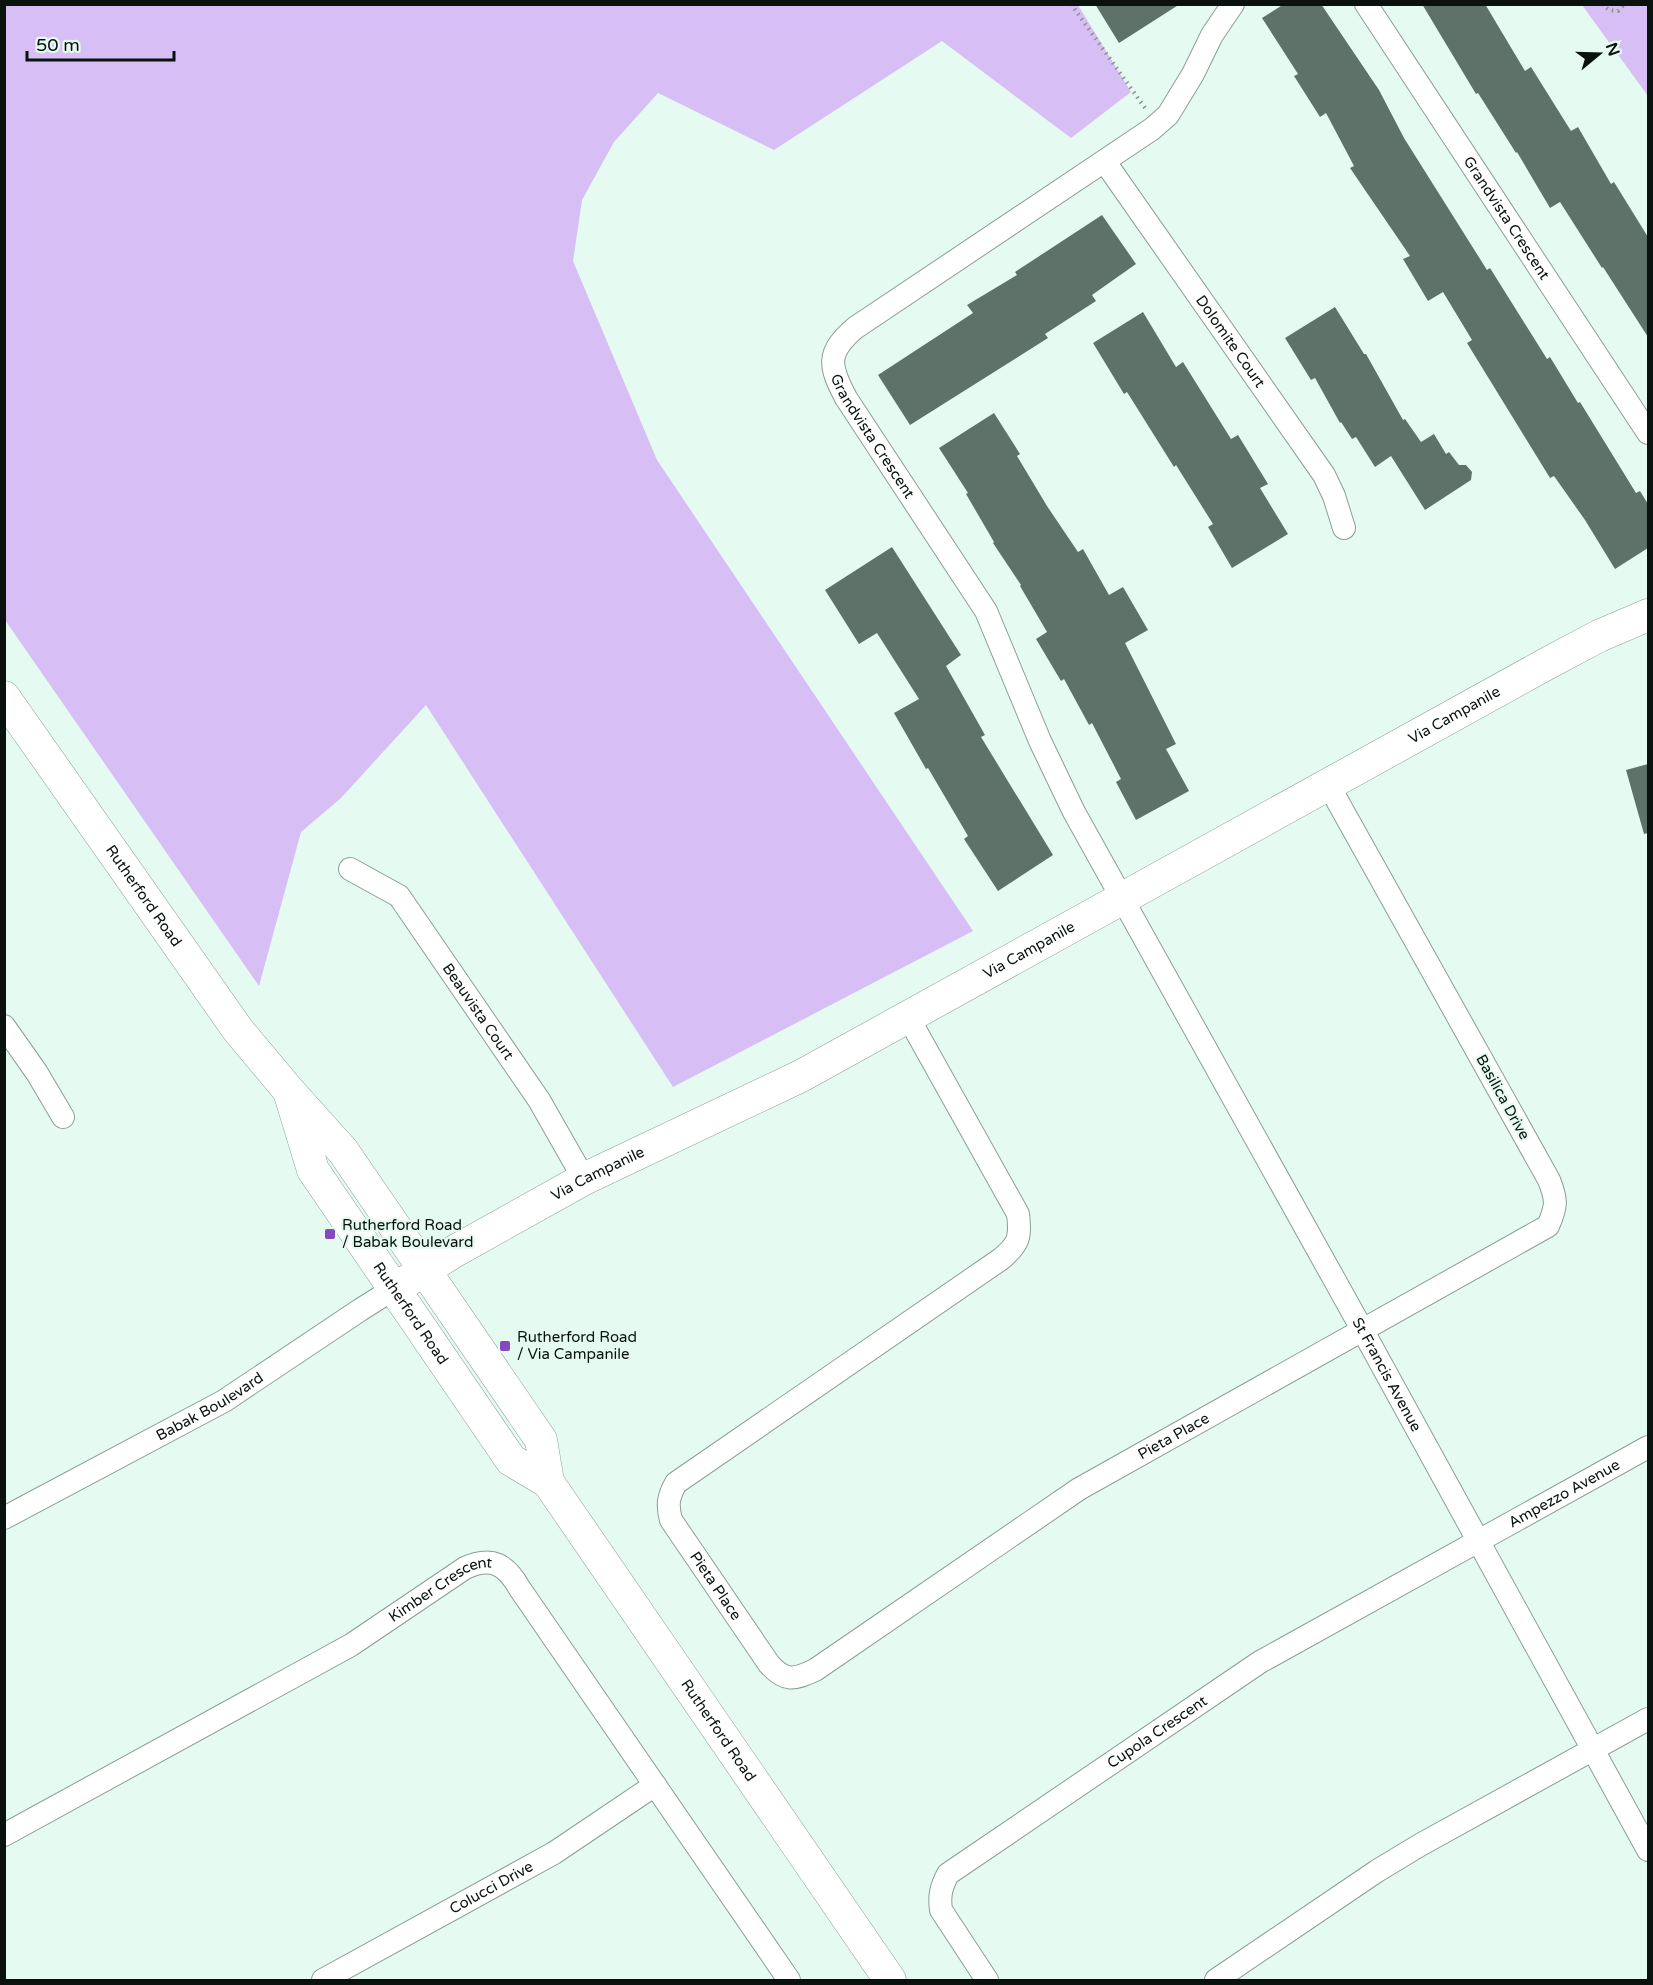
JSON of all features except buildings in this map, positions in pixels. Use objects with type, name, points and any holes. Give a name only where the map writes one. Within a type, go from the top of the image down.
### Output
[{"type":"main road","name":"Via Campanile","points":[[408,1280],[454,1251],[584,1179],[762,1095],[1329,786],[1548,663],[1599,636],[1648,615]]},
{"type":"main road","name":"Rutherford Road","points":[[4,697],[238,1030],[343,1151],[408,1280],[541,1440],[548,1482],[890,1980]]},
{"type":"street","name":"Grandvista Crescent","points":[[1123,899],[1060,786],[986,611],[846,398],[836,380],[833,356],[841,340],[855,328],[1105,162],[1168,115],[1193,74],[1212,35],[1233,4]]},
{"type":"street","name":"Grandvista Crescent","points":[[1366,4],[1648,433]]},
{"type":"street","name":"Dolomite Court","points":[[1105,162],[1323,475],[1334,496],[1344,528]]},
{"type":"street","name":"Basilica Drive","points":[[1329,786],[1549,1180],[1556,1198],[1554,1212],[1548,1226],[1363,1331]]},
{"type":"street","name":"Beauvista Court","points":[[350,868],[399,896],[539,1100],[584,1179]]},
{"type":"street","name":"St Francis Avenue","points":[[1123,899],[1594,1749],[1648,1851]]},
{"type":"street","name":"Pieta Place","points":[[908,1017],[1018,1214],[1020,1229],[1015,1248],[1001,1259],[676,1483],[669,1496],[670,1520],[777,1673],[788,1678],[801,1677],[815,1670],[1079,1490],[1363,1331]]},
{"type":"street","points":[[4,1026],[37,1073],[63,1117]]},
{"type":"street","name":"Babak Boulevard","points":[[4,1518],[224,1401],[408,1280]]},
{"type":"street","name":"Ampezzo Avenue","points":[[1478,1540],[1648,1447]]},
{"type":"street","name":"Cupola Crescent","points":[[987,1980],[941,1910],[939,1896],[948,1874],[1260,1662],[1478,1540]]},
{"type":"street","name":"Kimber Crescent","points":[[4,1835],[351,1645],[465,1568],[478,1562],[492,1562],[504,1566],[512,1575],[789,1980]]},
{"type":"street","points":[[1216,1980],[1377,1871],[1420,1845],[1648,1719]]},
{"type":"street","name":"Colucci Drive","points":[[323,1980],[555,1853],[656,1785]]},
{"type":"path","points":[[1071,4],[1147,111]]},
{"type":"path","points":[[1602,4],[1609,10],[1618,11],[1625,4]]},
{"type":"shaded area","points":[[4,5],[1078,5],[1131,92],[1071,138],[942,41],[774,150],[658,93],[614,142],[582,200],[573,261],[657,460],[973,931],[673,1087],[426,705],[341,798],[301,832],[259,986],[5,620]]},
{"type":"shaded area","points":[[1582,5],[1648,5],[1648,96]]},
{"type":"place","name":"Rutherford Road / Babak Boulevard","points":[[330,1234]]},
{"type":"place","name":"Rutherford Road / Via Campanile","points":[[505,1346]]}]
